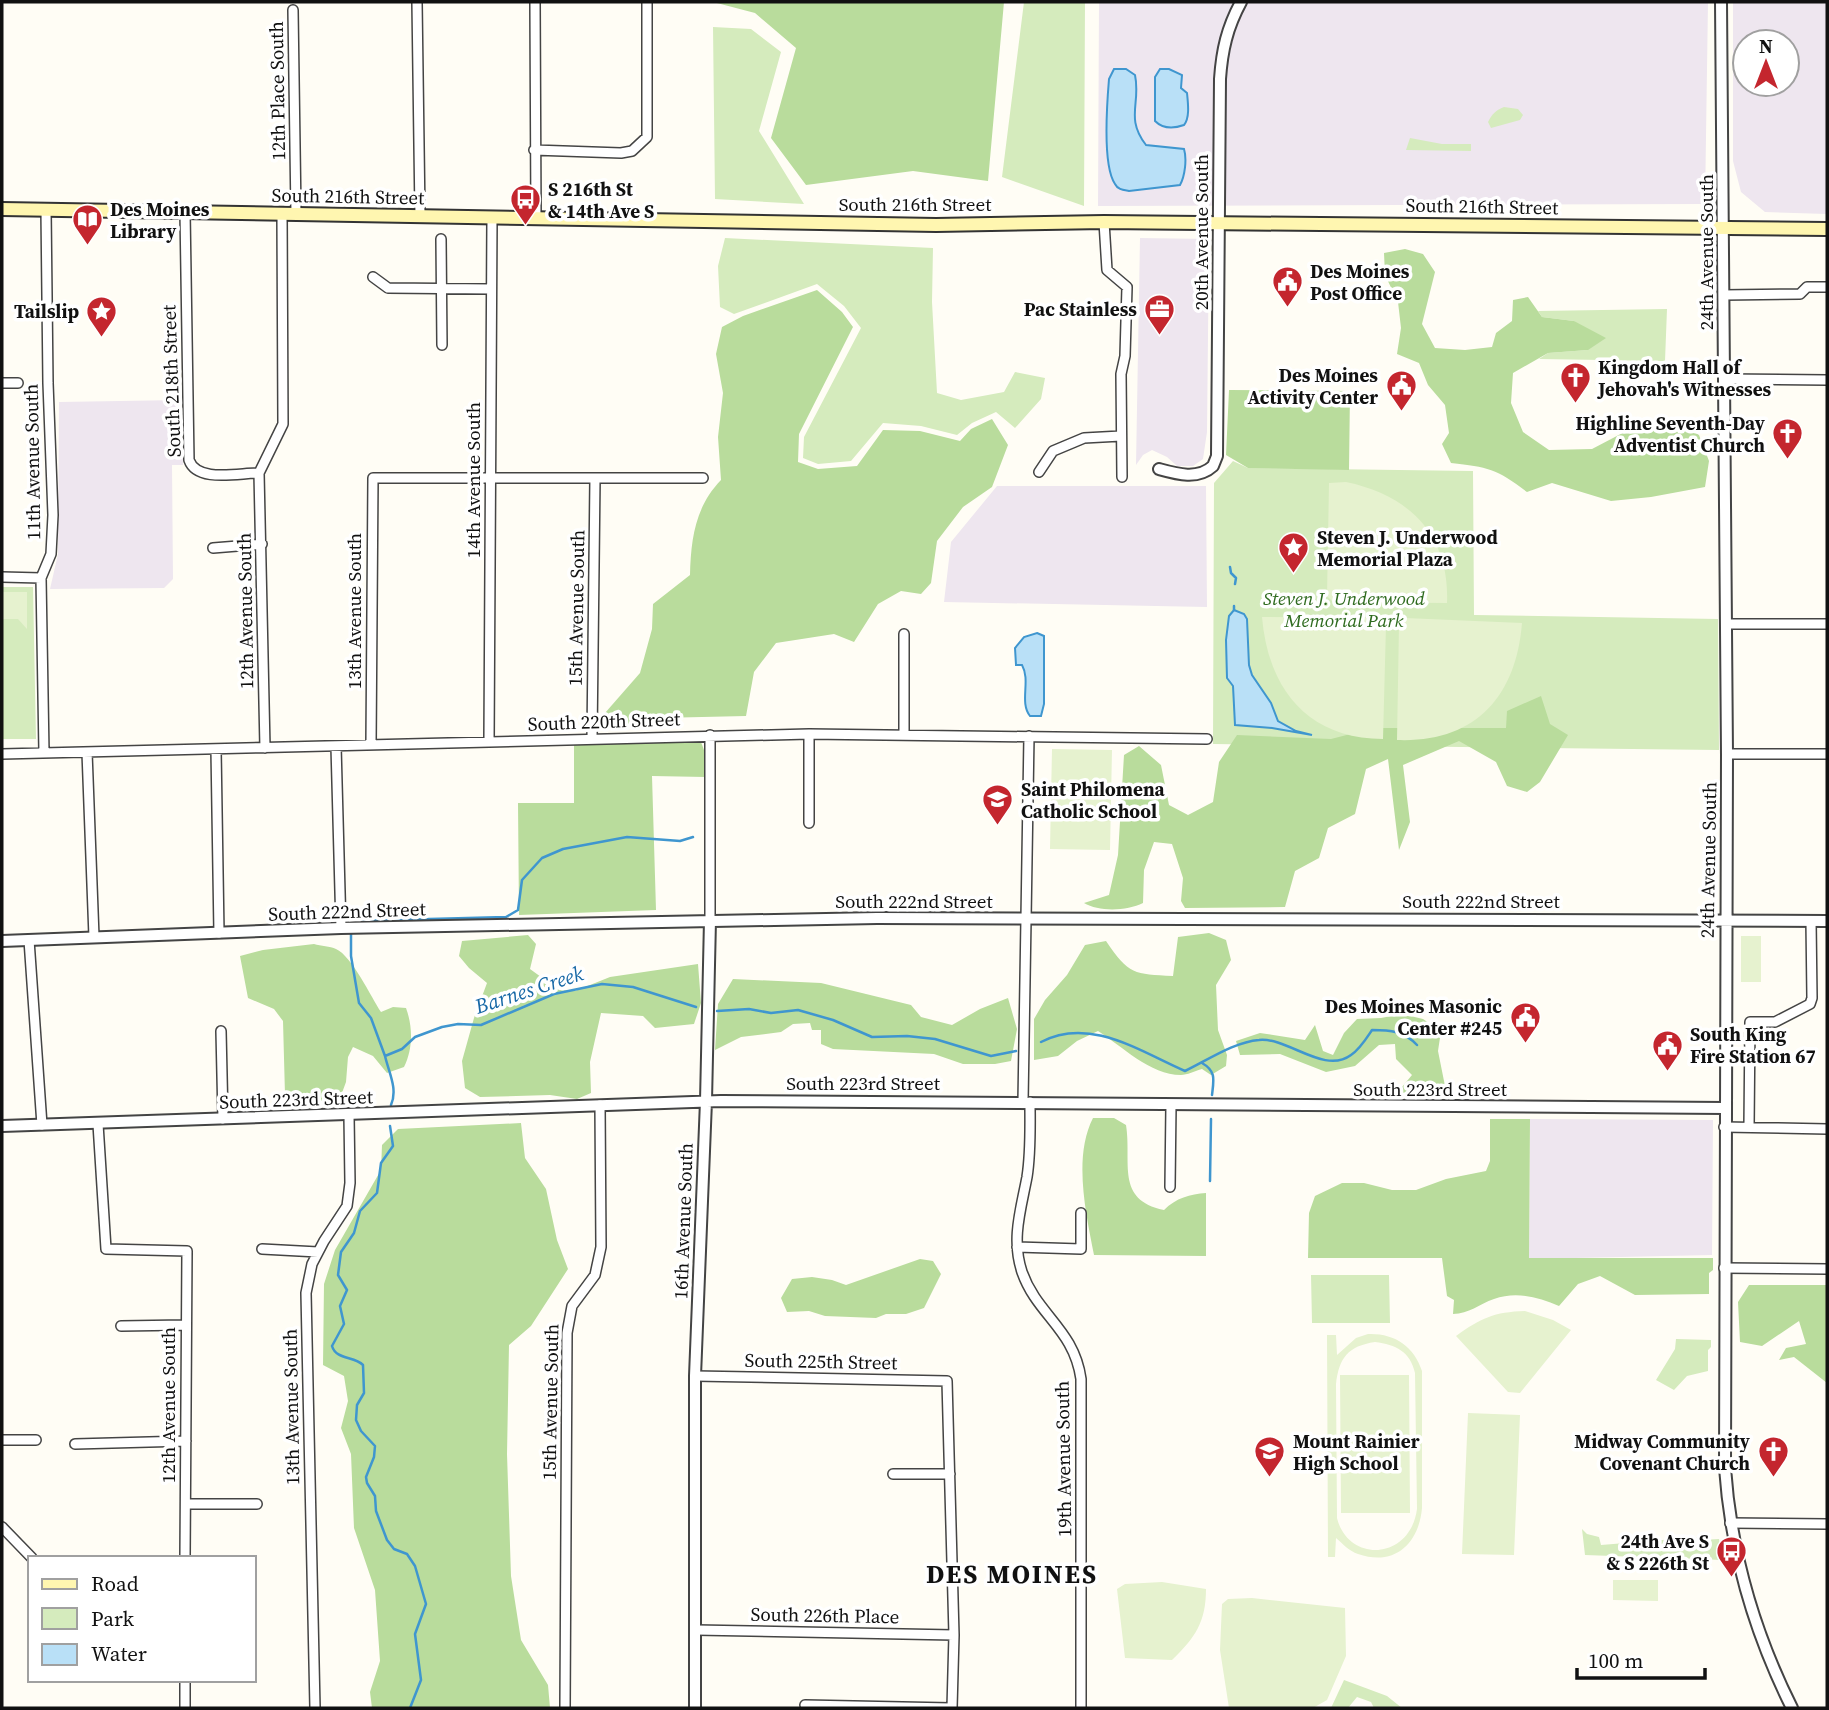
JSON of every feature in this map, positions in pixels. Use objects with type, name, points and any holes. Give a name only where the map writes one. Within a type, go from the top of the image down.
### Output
[{"type":"main road","name":"South 216th Street","points":[[2,209],[936,225],[1104,222],[1827,229]]},
{"type":"street","points":[[418,2],[420,216]]},
{"type":"street","points":[[535,2],[536,219]]},
{"type":"street","points":[[534,150],[621,153],[632,151],[647,137],[647,2]]},
{"type":"street","name":"20th Avenue South","points":[[1159,469],[1190,475],[1208,471],[1217,456],[1219,109],[1222,54],[1228,25],[1241,2]]},
{"type":"street","name":"24th Avenue South","points":[[1721,2],[1727,754],[1725,1450],[1730,1523],[1750,1609],[1792,1708]]},
{"type":"street","name":"12th Place South","points":[[293,10],[296,214]]},
{"type":"street","name":"11th Avenue South","points":[[44,753],[41,578],[51,554],[53,515],[46,210]]},
{"type":"street","name":"South 218th Street","points":[[185,212],[189,460],[191,467],[203,474],[259,473]]},
{"type":"street","points":[[259,473],[283,424],[282,214]]},
{"type":"street","name":"14th Avenue South","points":[[489,742],[492,218]]},
{"type":"street","points":[[1104,222],[1107,270],[1127,287],[1125,356],[1121,374],[1122,477]]},
{"type":"street","points":[[441,239],[442,345]]},
{"type":"street","points":[[373,277],[388,288],[491,289]]},
{"type":"street","points":[[1724,295],[1800,295],[1807,287],[1827,287]]},
{"type":"street","points":[[1725,379],[1827,380]]},
{"type":"street","points":[[2,383],[18,383]]},
{"type":"street","points":[[1039,472],[1053,451],[1084,438],[1121,436]]},
{"type":"street","name":"12th Avenue South","points":[[259,473],[265,748]]},
{"type":"street","points":[[490,477],[703,478]]},
{"type":"street","name":"13th Avenue South","points":[[371,745],[373,478],[490,477]]},
{"type":"street","name":"15th Avenue South","points":[[592,738],[595,478]]},
{"type":"street","points":[[213,548],[262,544]]},
{"type":"street","points":[[2,577],[41,578]]},
{"type":"street","points":[[1726,624],[1827,624]]},
{"type":"street","points":[[904,634],[904,734]]},
{"type":"street","points":[[809,734],[809,823]]},
{"type":"street","name":"South 220th Street","points":[[2,754],[710,735],[904,734],[1207,739]]},
{"type":"street","name":"16th Avenue South","points":[[695,1708],[695,1376],[706,1101],[710,735]]},
{"type":"street","name":"19th Avenue South","points":[[1029,736],[1024,918],[1029,1157],[1018,1216],[1017,1247],[1028,1285],[1075,1352],[1080,1371],[1083,1398],[1081,1708]]},
{"type":"street","points":[[336,746],[341,928]]},
{"type":"street","points":[[216,749],[219,933]]},
{"type":"street","points":[[87,752],[94,937]]},
{"type":"street","points":[[1727,754],[1827,754]]},
{"type":"street","name":"South 222nd Street","points":[[2,941],[341,928],[710,920],[1024,918],[1827,921]]},
{"type":"street","points":[[1749,1127],[1750,1022],[1775,1022],[1810,1004],[1811,921]]},
{"type":"street","points":[[29,940],[42,1125]]},
{"type":"street","points":[[221,1031],[223,1119]]},
{"type":"street","name":"South 223rd Street","points":[[2,1126],[349,1116],[706,1101],[1725,1108]]},
{"type":"street","name":"15th Avenue South","points":[[565,1708],[567,1333],[572,1306],[595,1275],[601,1247],[600,1105]]},
{"type":"street","points":[[1170,1187],[1171,1105]]},
{"type":"street","name":"13th Avenue South","points":[[315,1708],[306,1293],[312,1264],[342,1216],[349,1195],[349,1116]]},
{"type":"street","name":"12th Avenue South","points":[[98,1124],[106,1249],[187,1251],[185,1556]]},
{"type":"street","points":[[1724,1127],[1827,1129]]},
{"type":"street","points":[[1017,1247],[1081,1249],[1081,1213]]},
{"type":"street","points":[[262,1249],[318,1252]]},
{"type":"street","points":[[1724,1268],[1827,1269]]},
{"type":"street","points":[[121,1326],[186,1325]]},
{"type":"street","name":"South 225th Street","points":[[695,1376],[947,1381],[950,1474]]},
{"type":"street","points":[[2,1440],[36,1440]]},
{"type":"street","points":[[75,1444],[186,1441]]},
{"type":"street","points":[[805,1704],[951,1708],[954,1636],[950,1474],[893,1474]]},
{"type":"street","points":[[186,1504],[257,1504]]},
{"type":"street","points":[[1730,1523],[1827,1524]]},
{"type":"street","points":[[2,1527],[30,1556]]},
{"type":"street","name":"South 226th Place","points":[[695,1630],[954,1636]]},
{"type":"street","points":[[185,1682],[185,1708]]},
{"type":"shaded area","points":[[1099,2],[1708,2],[1705,204],[1098,206]]},
{"type":"shaded area","points":[[1733,2],[1827,2],[1827,214],[1765,212],[1741,192],[1733,161],[1733,98],[1801,98],[1801,28],[1733,28]]},
{"type":"shaded area","points":[[1140,238],[1209,239],[1207,432],[1203,459],[1193,466],[1177,466],[1167,457],[1152,450],[1143,455],[1136,465]]},
{"type":"shaded area","points":[[181,400],[183,465],[172,465],[173,579],[164,588],[50,589],[58,554],[59,402]]},
{"type":"shaded area","points":[[997,486],[1206,486],[1207,607],[944,602],[951,542]]},
{"type":"shaded area","points":[[1530,1119],[1713,1120],[1712,1255],[1529,1259]]},
{"type":"green space","points":[[713,2],[1004,2],[988,181],[913,171],[806,185],[771,138],[796,48],[755,13]]},
{"type":"green space","points":[[1024,2],[1085,2],[1084,206],[1002,177]]},
{"type":"green space","points":[[713,27],[751,29],[781,52],[759,131],[804,204],[715,199]]},
{"type":"green space","points":[[1504,107],[1518,109],[1523,115],[1520,120],[1491,128],[1488,122],[1496,111]]},
{"type":"green space","points":[[1410,138],[1442,144],[1471,144],[1471,151],[1406,150]]},
{"type":"green space","points":[[725,238],[933,248],[932,302],[937,393],[961,400],[1004,392],[1015,372],[1045,378],[1041,399],[1015,428],[996,412],[972,423],[957,435],[921,426],[883,423],[851,461],[818,464],[803,458],[804,437],[861,328],[844,306],[817,284],[734,314],[720,307],[718,266]]},
{"type":"green space","points":[[1405,249],[1423,254],[1435,272],[1422,324],[1435,348],[1465,350],[1492,347],[1496,333],[1512,321],[1513,300],[1528,297],[1542,317],[1574,321],[1606,338],[1588,350],[1548,353],[1513,373],[1511,403],[1523,432],[1549,450],[1592,449],[1634,427],[1675,421],[1699,435],[1709,461],[1705,487],[1611,501],[1552,483],[1527,492],[1492,470],[1451,463],[1442,444],[1449,433],[1445,405],[1428,385],[1419,363],[1397,354],[1401,328],[1398,302],[1385,275],[1384,253]]},
{"type":"green space","points":[[817,290],[842,312],[853,327],[799,434],[798,462],[818,469],[857,466],[883,430],[920,431],[960,441],[971,429],[992,419],[1008,445],[992,487],[963,507],[937,541],[931,583],[921,594],[901,591],[878,604],[854,642],[834,634],[776,643],[754,672],[746,716],[658,718],[616,726],[605,713],[640,673],[652,629],[653,604],[690,575],[696,524],[705,501],[721,480],[718,437],[723,393],[716,354],[722,327],[743,316]]},
{"type":"green space","points":[[1667,309],[1665,361],[1539,359],[1548,353],[1588,350],[1574,321],[1542,317],[1538,311]]},
{"type":"green space","points":[[1229,390],[1350,391],[1349,470],[1248,468],[1226,455]]},
{"type":"green space","name":"Steven J. Underwood Memorial Park","points":[[1233,461],[1248,468],[1473,471],[1474,615],[1718,619],[1719,750],[1213,744],[1214,483]]},
{"type":"green space","points":[[1346,482],[1389,497],[1421,522],[1433,538],[1441,557],[1446,579],[1447,603],[1333,602],[1327,596],[1329,483]]},
{"type":"green space","points":[[2,587],[33,587],[36,739],[2,739]]},
{"type":"green space","points":[[2,592],[27,592],[27,629],[18,619],[2,619]]},
{"type":"green space","points":[[1262,617],[1380,618],[1386,625],[1383,739],[1357,737],[1333,730],[1313,719],[1297,705],[1283,687],[1273,666]]},
{"type":"green space","points":[[1405,618],[1522,623],[1511,673],[1500,694],[1486,711],[1469,724],[1448,734],[1424,739],[1397,740],[1399,624]]},
{"type":"green space","points":[[1541,696],[1550,724],[1568,735],[1540,782],[1527,792],[1507,786],[1496,762],[1459,741],[1403,765],[1410,822],[1399,850],[1388,759],[1366,769],[1355,814],[1328,828],[1319,858],[1295,871],[1285,907],[1185,908],[1181,901],[1183,878],[1172,844],[1154,842],[1144,870],[1143,903],[1129,908],[1113,909],[1097,908],[1084,903],[1109,895],[1118,855],[1124,755],[1139,746],[1161,765],[1169,805],[1188,815],[1213,802],[1219,762],[1237,735],[1331,739],[1374,728],[1506,728],[1507,711]]},
{"type":"green space","points":[[684,740],[701,742],[706,777],[652,776],[656,910],[519,915],[518,803],[574,803],[574,745]]},
{"type":"green space","points":[[1052,749],[1112,750],[1110,850],[1050,849]]},
{"type":"green space","points":[[1209,933],[1226,940],[1231,960],[1216,985],[1218,1030],[1227,1055],[1226,1066],[1211,1075],[1202,1069],[1183,1075],[1170,1074],[1147,1065],[1098,1031],[1077,1041],[1058,1056],[1034,1060],[1034,1019],[1045,1000],[1067,975],[1085,945],[1106,941],[1121,961],[1134,970],[1173,976],[1178,937]]},
{"type":"green space","points":[[528,935],[536,944],[530,969],[559,990],[575,991],[610,977],[698,964],[701,1003],[694,1024],[655,1028],[643,1016],[601,1013],[590,1062],[591,1093],[577,1099],[550,1095],[480,1097],[465,1088],[462,1061],[487,983],[459,956],[462,941]]},
{"type":"green space","points":[[1741,936],[1761,936],[1761,982],[1741,982]]},
{"type":"green space","points":[[314,944],[334,948],[342,953],[355,968],[381,1012],[393,1007],[406,1008],[410,1023],[411,1038],[404,1067],[387,1073],[373,1056],[353,1047],[348,1057],[346,1082],[339,1101],[299,1101],[285,1095],[283,1021],[274,1009],[248,998],[240,956],[263,950]]},
{"type":"green space","points":[[733,979],[821,983],[911,1005],[921,1017],[952,1025],[980,1009],[1008,998],[1017,1029],[1011,1061],[963,1064],[934,1054],[833,1049],[821,1044],[821,1030],[812,1030],[810,1023],[793,1024],[781,1032],[741,1037],[715,1050],[718,1004]]},
{"type":"green space","points":[[1402,1014],[1423,1019],[1441,1031],[1438,1051],[1446,1091],[1397,1093],[1412,1075],[1396,1059],[1395,1044],[1379,1045],[1355,1066],[1326,1072],[1280,1054],[1240,1055],[1236,1041],[1260,1033],[1305,1040],[1315,1025],[1323,1051],[1333,1055],[1344,1033],[1357,1019]]},
{"type":"green space","points":[[1093,1118],[1114,1118],[1126,1125],[1129,1178],[1138,1198],[1164,1210],[1184,1197],[1206,1193],[1206,1256],[1094,1255],[1082,1168],[1087,1133]]},
{"type":"green space","points":[[1490,1119],[1530,1119],[1529,1258],[1713,1258],[1713,1270],[1709,1273],[1709,1294],[1635,1295],[1600,1276],[1578,1284],[1559,1306],[1535,1298],[1510,1295],[1453,1314],[1454,1300],[1447,1296],[1442,1258],[1308,1258],[1309,1213],[1315,1196],[1342,1183],[1364,1183],[1392,1190],[1416,1190],[1446,1179],[1486,1171],[1490,1161]]},
{"type":"green space","points":[[521,1123],[525,1158],[546,1189],[557,1240],[568,1269],[531,1326],[509,1345],[507,1454],[511,1576],[521,1640],[548,1685],[550,1708],[372,1708],[370,1692],[380,1661],[375,1590],[354,1528],[351,1454],[341,1428],[348,1401],[344,1376],[323,1365],[324,1284],[335,1250],[381,1170],[382,1145],[398,1129]]},
{"type":"green space","points":[[920,1259],[933,1261],[941,1274],[924,1308],[906,1314],[886,1314],[876,1318],[825,1316],[809,1311],[787,1312],[781,1298],[792,1279],[812,1277],[846,1285]]},
{"type":"green space","points":[[1311,1275],[1389,1275],[1390,1323],[1312,1323]]},
{"type":"green space","points":[[1749,1285],[1827,1285],[1827,1383],[1794,1357],[1779,1360],[1786,1348],[1806,1344],[1799,1321],[1762,1346],[1740,1342],[1738,1302]]},
{"type":"green space","points":[[1525,1311],[1553,1320],[1571,1330],[1520,1393],[1508,1392],[1456,1336],[1488,1317]]},
{"type":"green space","points":[[1377,1334],[1402,1343],[1414,1355],[1422,1371],[1422,1508],[1416,1532],[1403,1549],[1394,1554],[1371,1557],[1355,1553],[1336,1538],[1335,1557],[1328,1557],[1327,1335],[1336,1335],[1337,1355],[1356,1338]],"holes":[[[1383,1343],[1406,1354],[1415,1373],[1417,1509],[1412,1526],[1403,1539],[1392,1547],[1378,1550],[1365,1549],[1353,1543],[1343,1533],[1337,1518],[1336,1384],[1346,1355],[1366,1344]]]},
{"type":"green space","points":[[1676,1339],[1711,1340],[1711,1347],[1708,1350],[1708,1371],[1687,1376],[1674,1390],[1656,1380],[1675,1349]]},
{"type":"green space","points":[[1340,1375],[1409,1375],[1410,1513],[1341,1513]]},
{"type":"green space","points":[[1468,1413],[1520,1415],[1514,1555],[1462,1554]]},
{"type":"green space","points":[[1582,1529],[1587,1534],[1599,1537],[1601,1545],[1699,1537],[1702,1540],[1719,1539],[1722,1560],[1585,1555]]},
{"type":"green space","points":[[1613,1580],[1658,1580],[1658,1601],[1613,1600]]},
{"type":"green space","points":[[1162,1582],[1206,1589],[1204,1611],[1198,1629],[1172,1660],[1125,1658],[1117,1589],[1125,1584]]},
{"type":"green space","points":[[1252,1598],[1345,1608],[1346,1656],[1327,1700],[1313,1708],[1229,1708],[1220,1650],[1222,1604],[1228,1599]]},
{"type":"green space","points":[[1344,1680],[1387,1696],[1402,1708],[1374,1708],[1371,1702],[1357,1697],[1348,1708],[1331,1708]]},
{"type":"water","points":[[1114,69],[1126,69],[1135,75],[1136,127],[1146,145],[1184,149],[1185,167],[1180,185],[1129,191],[1119,189],[1115,184],[1108,163],[1106,133],[1109,79]]},
{"type":"water","points":[[1160,69],[1169,69],[1182,75],[1181,88],[1187,93],[1188,106],[1184,125],[1168,127],[1155,121],[1155,77]]},
{"type":"water","points":[[1234,610],[1244,614],[1247,619],[1252,675],[1271,703],[1278,721],[1296,731],[1312,735],[1235,725],[1233,686],[1227,678],[1226,640],[1229,616]]},
{"type":"water","points":[[1037,633],[1044,636],[1044,704],[1041,716],[1030,716],[1025,704],[1026,678],[1022,665],[1016,665],[1015,648],[1024,637]]},
{"type":"waterway","points":[[1230,567],[1236,578],[1235,584]]},
{"type":"waterway","points":[[352,926],[352,921],[506,917],[518,910],[522,880],[542,858],[563,849],[627,837],[680,841],[693,837]]},
{"type":"waterway","points":[[351,932],[351,956],[359,1003],[371,1018],[385,1056]]},
{"type":"waterway","name":"Barnes Creek","points":[[391,1105],[393,1087],[385,1056],[402,1049],[415,1037],[442,1027],[458,1024],[481,1025],[554,994],[602,984],[633,987],[696,1007]]},
{"type":"waterway","name":"Barnes Creek","points":[[717,1011],[749,1009],[771,1013],[798,1010],[833,1020],[872,1037],[907,1036],[935,1039],[991,1056],[1016,1051]]},
{"type":"waterway","name":"Barnes Creek","points":[[1041,1042],[1059,1035],[1096,1035],[1133,1047],[1185,1071],[1250,1041],[1282,1044],[1329,1061],[1351,1055],[1372,1030],[1396,1032],[1417,1045]]},
{"type":"waterway","points":[[1202,1063],[1210,1069],[1213,1076],[1212,1095]]},
{"type":"waterway","points":[[1210,1181],[1211,1119]]},
{"type":"waterway","name":"Barnes Creek","points":[[390,1126],[393,1146],[381,1163],[377,1193],[360,1211],[354,1233],[341,1252],[338,1275],[347,1290],[340,1306],[344,1324],[332,1346],[337,1354],[363,1365],[364,1393],[357,1405],[356,1420],[361,1431],[375,1446],[374,1457],[366,1477],[367,1483],[375,1496],[376,1511],[387,1540],[394,1549],[407,1554],[415,1566],[426,1604],[415,1634],[421,1680],[410,1708]]},
{"type":"place","name":"S 216th St & 14th Ave S","points":[[525,227]]},
{"type":"place","name":"Des Moines Library","points":[[87,247]]},
{"type":"place","name":"Des Moines Post Office","points":[[1287,309]]},
{"type":"place","name":"Pac Stainless","points":[[1160,336]]},
{"type":"place","name":"Tailslip","points":[[102,338]]},
{"type":"place","name":"Kingdom Hall of Jehovah's Witnesses","points":[[1575,405]]},
{"type":"place","name":"Des Moines Activity Center","points":[[1401,413]]},
{"type":"place","name":"Highline Seventh-Day Adventist Church","points":[[1788,461]]},
{"type":"place","name":"Steven J. Underwood Memorial Plaza","points":[[1294,575]]},
{"type":"place","name":"Saint Philomena Catholic School","points":[[998,827]]},
{"type":"place","name":"Des Moines Masonic Center #245","points":[[1525,1044]]},
{"type":"place","name":"South King Fire Station 67","points":[[1667,1072]]},
{"type":"place","name":"Mount Rainier High School","points":[[1270,1479]]},
{"type":"place","name":"Midway Community Covenant Church","points":[[1773,1479]]},
{"type":"place","name":"24th Ave S & S 226th St","points":[[1732,1579]]},
{"type":"district","name":"DES MOINES","points":[[1012,1574]]}]
